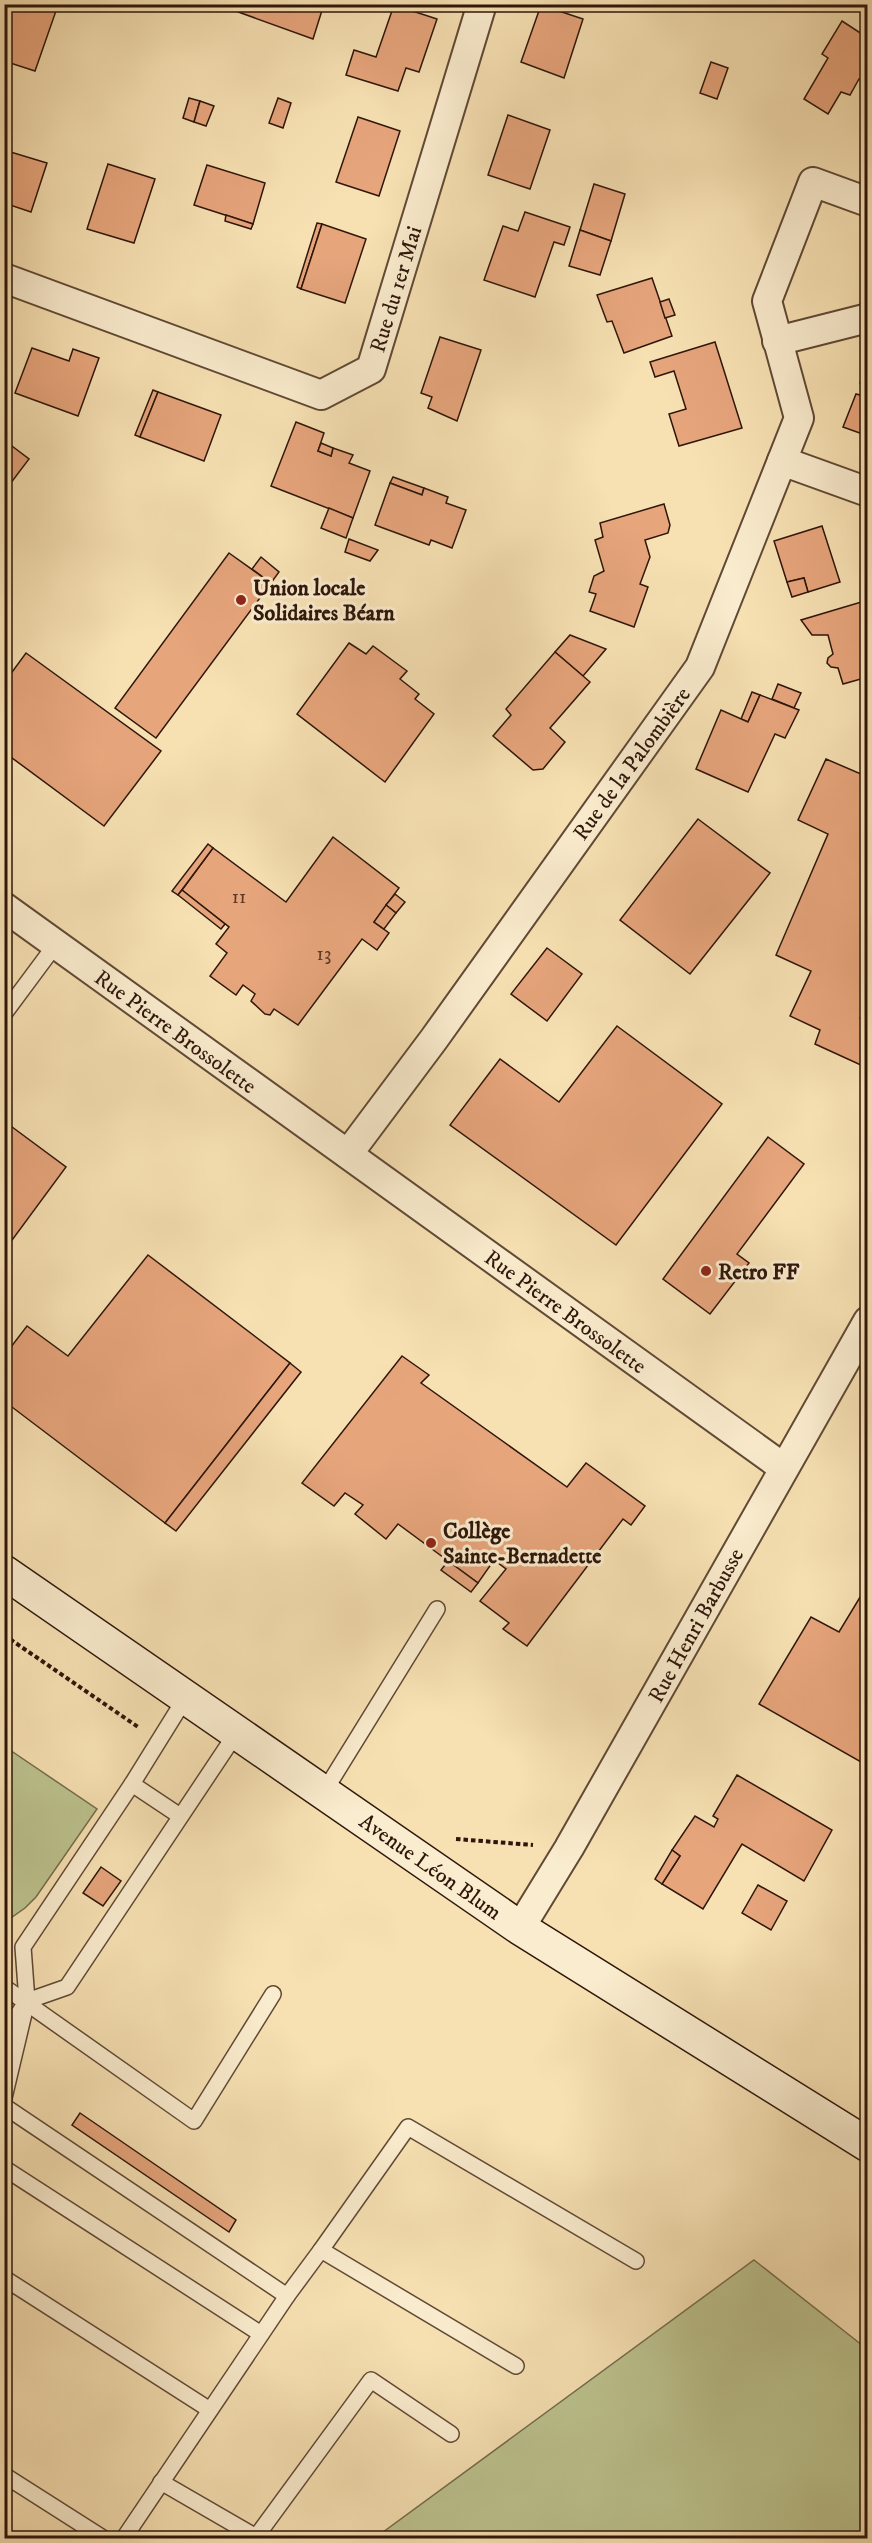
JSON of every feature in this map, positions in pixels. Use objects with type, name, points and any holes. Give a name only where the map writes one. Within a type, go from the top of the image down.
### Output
[{"type":"street","name":"Rue du 1er Mai","points":[[4,278],[321,395],[371,369],[482,8],[480,4]]},
{"type":"street","name":"Rue de la Palombière","points":[[348,1154],[434,1039],[700,667],[799,418],[767,301],[813,182],[867,202]]},
{"type":"street","points":[[777,341],[867,318]]},
{"type":"street","points":[[782,461],[867,492]]},
{"type":"street","name":"Rue Pierre Brossolette","points":[[4,907],[784,1467]]},
{"type":"street","name":"Rue Henri Barbusse","points":[[520,1928],[569,1848],[867,1321]]},
{"type":"street","name":"Avenue Léon Blum","points":[[4,1572],[520,1928],[867,2145]]},
{"type":"lane","points":[[4,1014],[56,944]]},
{"type":"lane","points":[[324,1792],[437,1609]]},
{"type":"lane","points":[[4,2098],[27,2001],[23,1947],[132,1784],[186,1697]]},
{"type":"lane","points":[[4,2035],[27,2001],[67,1987],[237,1732]]},
{"type":"lane","points":[[132,1784],[180,1816]]},
{"type":"lane","points":[[4,1987],[27,2001],[194,2121],[273,1994]]},
{"type":"lane","points":[[4,2106],[287,2296]]},
{"type":"lane","points":[[124,2538],[287,2296],[408,2127],[636,2261]]},
{"type":"lane","points":[[4,2168],[261,2334]]},
{"type":"lane","points":[[321,2250],[516,2367]]},
{"type":"lane","points":[[4,2278],[210,2410]]},
{"type":"lane","points":[[161,2482],[256,2537],[371,2380],[451,2434]]},
{"type":"lane","points":[[4,2475],[103,2538]]},
{"type":"path","points":[[4,1635],[159,1742]]},
{"type":"path","points":[[453,1839],[569,1848]]},
{"type":"green space","points":[[4,1746],[97,1809],[36,1897],[5,1922]]},
{"type":"green space","points":[[754,2260],[867,2349],[867,2538],[375,2538]]},
{"type":"building","points":[[7,4],[47,4],[57,8],[35,71],[4,61],[4,12]]},
{"type":"building","points":[[232,4],[324,4],[313,39],[230,9]]},
{"type":"building","points":[[394,5],[437,19],[419,72],[406,68],[398,91],[346,75],[354,50],[376,57]]},
{"type":"building","points":[[541,5],[583,19],[564,78],[521,62]]},
{"type":"building","points":[[842,21],[868,38],[868,80],[866,83],[859,79],[850,95],[841,92],[828,114],[804,99],[828,58],[822,54]]},
{"type":"building","points":[[711,62],[728,68],[717,99],[700,93]]},
{"type":"building","points":[[189,98],[200,101],[194,122],[183,118]]},
{"type":"building","points":[[278,98],[291,103],[283,128],[269,123]]},
{"type":"building","points":[[200,101],[214,106],[206,126],[194,122]]},
{"type":"building","points":[[508,115],[550,130],[530,189],[488,175]]},
{"type":"building","points":[[358,117],[400,131],[379,196],[336,182]]},
{"type":"building","points":[[4,150],[47,163],[31,212],[4,203]]},
{"type":"building","points":[[108,164],[155,179],[134,243],[87,229]]},
{"type":"building","points":[[207,165],[265,183],[253,224],[194,205]]},
{"type":"building","points":[[594,184],[625,194],[611,241],[580,230]]},
{"type":"building","points":[[525,212],[570,227],[564,245],[554,242],[535,297],[484,280],[503,226],[518,231]]},
{"type":"building","points":[[226,215],[253,224],[251,229],[225,221]]},
{"type":"building","points":[[317,223],[322,224],[301,289],[297,287]]},
{"type":"building","points":[[322,224],[366,239],[345,303],[301,289]]},
{"type":"building","points":[[580,230],[611,241],[600,275],[569,266]]},
{"type":"building","points":[[652,278],[672,336],[624,353],[612,321],[607,322],[597,295]]},
{"type":"building","points":[[669,299],[675,315],[665,318],[660,302]]},
{"type":"building","points":[[440,337],[481,350],[457,421],[428,408],[432,397],[421,393]]},
{"type":"building","points":[[715,342],[742,428],[679,446],[669,414],[686,409],[674,371],[655,377],[650,362]]},
{"type":"building","points":[[32,348],[69,361],[73,349],[99,358],[78,416],[15,393]]},
{"type":"building","points":[[868,364],[868,436],[843,427],[856,394],[860,395],[864,385],[860,383]]},
{"type":"building","points":[[153,390],[158,392],[140,437],[135,435]]},
{"type":"building","points":[[158,392],[221,415],[204,461],[140,437]]},
{"type":"building","points":[[296,422],[324,433],[318,451],[331,456],[333,448],[353,455],[349,463],[370,471],[353,518],[271,486]]},
{"type":"building","points":[[4,440],[29,459],[4,492]]},
{"type":"building","points":[[321,443],[333,448],[331,456],[318,451]]},
{"type":"building","points":[[393,477],[424,488],[422,495],[390,483]]},
{"type":"building","points":[[390,483],[422,495],[424,488],[448,497],[446,503],[466,510],[452,548],[431,540],[429,545],[375,525]]},
{"type":"building","points":[[664,504],[670,525],[668,533],[645,540],[650,557],[640,584],[648,587],[634,627],[590,611],[596,594],[589,592],[594,576],[604,571],[595,540],[603,537],[600,523]]},
{"type":"building","points":[[329,508],[353,518],[346,538],[321,528]]},
{"type":"building","points":[[822,526],[840,582],[808,592],[804,578],[787,582],[774,541]]},
{"type":"building","points":[[349,539],[378,550],[370,561],[345,552]]},
{"type":"building","points":[[229,553],[271,583],[156,738],[115,708]]},
{"type":"building","points":[[261,557],[279,572],[271,583],[252,569]]},
{"type":"building","points":[[804,578],[808,592],[792,597],[787,582]]},
{"type":"building","points":[[868,600],[868,677],[843,684],[838,668],[831,667],[827,663],[828,658],[833,654],[828,635],[812,635],[801,620]]},
{"type":"building","points":[[570,635],[606,649],[583,676],[555,652]]},
{"type":"building","points":[[349,643],[366,654],[373,646],[407,671],[400,679],[419,694],[415,699],[434,714],[385,782],[297,714]]},
{"type":"building","points":[[555,652],[590,682],[550,728],[565,742],[543,769],[533,770],[493,736],[511,715],[506,709]]},
{"type":"building","points":[[26,653],[161,751],[104,826],[4,752],[4,683]]},
{"type":"building","points":[[778,684],[801,693],[794,708],[772,699]]},
{"type":"building","points":[[752,692],[760,695],[748,722],[741,719]]},
{"type":"building","points":[[760,695],[799,710],[785,738],[775,734],[748,792],[696,769],[721,710],[748,722]]},
{"type":"building","points":[[826,759],[868,777],[868,1003],[860,1018],[868,1022],[868,1056],[863,1066],[815,1044],[820,1030],[790,1016],[811,971],[776,955],[828,834],[798,820]]},
{"type":"building","points":[[698,819],[770,873],[690,974],[620,920]]},
{"type":"building","points":[[333,837],[399,888],[374,922],[389,933],[377,950],[362,939],[298,1025],[274,1009],[270,1015],[265,1014],[251,1001],[255,994],[243,985],[236,995],[210,976],[227,953],[216,944],[229,927],[182,890],[213,848],[286,902]]},
{"type":"building","points":[[208,844],[213,848],[178,895],[172,891]]},
{"type":"building","points":[[182,890],[225,924],[221,929],[178,895]]},
{"type":"building","points":[[395,894],[405,902],[396,913],[386,905]]},
{"type":"building","points":[[386,905],[396,913],[384,929],[374,922]]},
{"type":"building","points":[[547,948],[582,974],[547,1021],[511,994]]},
{"type":"building","points":[[617,1026],[722,1104],[616,1245],[450,1125],[500,1059],[559,1102]]},
{"type":"building","points":[[4,1121],[66,1167],[4,1251]]},
{"type":"building","points":[[768,1137],[804,1164],[737,1254],[749,1263],[710,1314],[663,1279]]},
{"type":"building","points":[[148,1255],[290,1363],[165,1523],[4,1401],[4,1342],[11,1347],[27,1326],[68,1356]]},
{"type":"building","points":[[402,1356],[429,1375],[421,1383],[567,1487],[586,1463],[645,1506],[631,1525],[623,1519],[527,1646],[503,1629],[509,1623],[480,1601],[506,1569],[494,1560],[478,1583],[398,1524],[386,1539],[355,1514],[363,1505],[345,1493],[334,1506],[302,1483]]},
{"type":"building","points":[[290,1363],[301,1372],[176,1531],[165,1523]]},
{"type":"building","points":[[448,1561],[478,1583],[471,1592],[441,1570]]},
{"type":"building","points":[[868,1584],[868,1766],[759,1704],[811,1617],[839,1632]]},
{"type":"building","points":[[737,1775],[832,1830],[804,1881],[742,1844],[703,1909],[662,1884],[680,1856],[672,1850],[695,1816],[714,1827],[718,1819],[713,1816]]},
{"type":"building","points":[[672,1850],[680,1856],[662,1884],[655,1879]]},
{"type":"building","points":[[101,1867],[121,1881],[103,1906],[83,1893]]},
{"type":"building","points":[[758,1885],[787,1901],[771,1930],[742,1913]]},
{"type":"building","points":[[80,2113],[236,2220],[229,2232],[72,2125]]},
{"type":"place","name":"Union locale Solidaires Béarn","points":[[241,600]]},
{"type":"place","name":"Retro FF","points":[[706,1271]]},
{"type":"place","name":"Collège Sainte-Bernadette","points":[[431,1543]]}]
